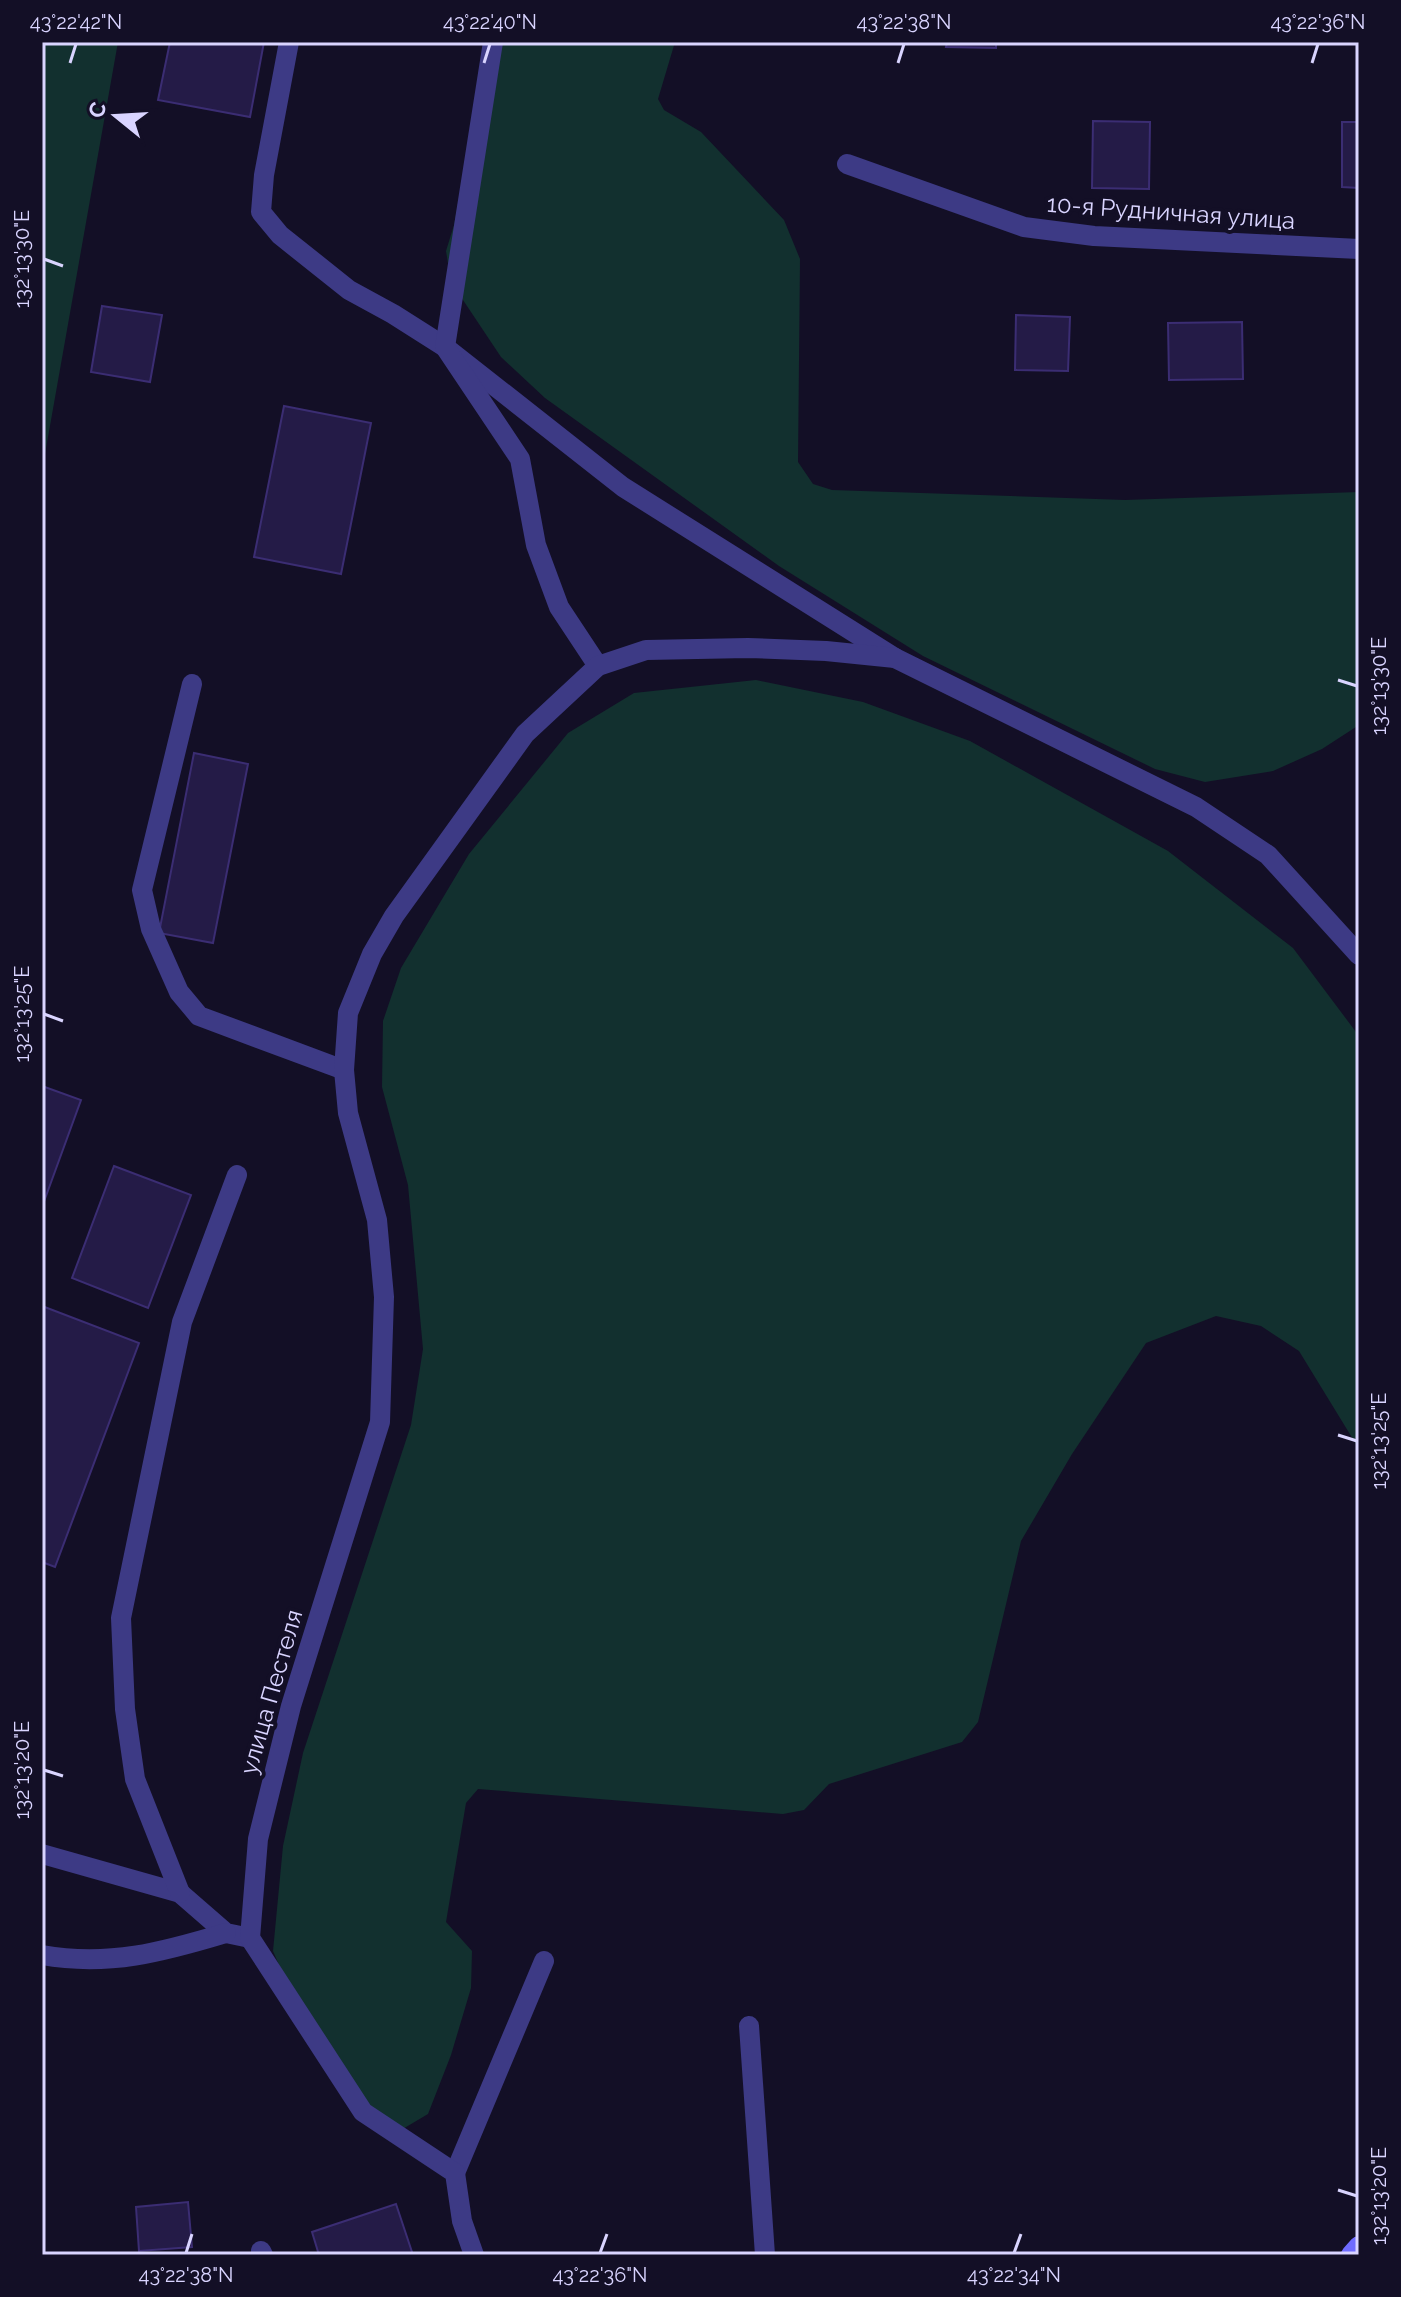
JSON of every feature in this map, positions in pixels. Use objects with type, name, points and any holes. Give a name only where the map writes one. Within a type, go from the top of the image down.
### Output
[{"type":"main road","points":[[1351,2255],[1359,2246]]},
{"type":"street","points":[[289,42],[264,175],[261,212],[280,235],[349,290],[445,347],[623,487],[895,658],[1196,807],[1268,855],[1359,955]]},
{"type":"street","points":[[493,42],[445,347],[520,459],[536,545],[559,607],[598,666],[646,650],[811,650],[895,658]]},
{"type":"street","name":"10-я Рудничная улица","points":[[847,164],[1024,227],[1094,236],[1359,249]]},
{"type":"street","name":"улица Пестеля","points":[[250,1938],[258,1839],[287,1721],[380,1422],[384,1297],[377,1220],[348,1113],[344,1070],[348,1013],[372,954],[394,916],[525,734],[598,666]]},
{"type":"street","points":[[192,684],[142,890],[151,929],[179,992],[199,1016],[344,1070]]},
{"type":"street","points":[[180,1893],[135,1779],[125,1709],[121,1618],[182,1322],[237,1175]]},
{"type":"street","points":[[42,1854],[180,1893],[226,1933]]},
{"type":"street","points":[[42,1955],[71,1960],[121,1960],[226,1933],[250,1938],[363,2112],[455,2173]]},
{"type":"street","points":[[474,2255],[462,2221],[455,2173],[544,1961]]},
{"type":"street","points":[[749,2026],[765,2255]]},
{"type":"green space","points":[[42,42],[118,42],[42,471]]},
{"type":"green space","points":[[488,42],[675,42],[658,99],[664,110],[701,132],[784,220],[800,259],[798,462],[813,484],[832,490],[1125,500],[1359,492],[1359,725],[1322,749],[1273,771],[1205,782],[1155,769],[923,656],[779,566],[545,398],[501,357],[451,282],[446,251],[454,225]]},
{"type":"green space","points":[[756,680],[863,702],[970,741],[1168,851],[1293,948],[1359,1036],[1359,1449],[1299,1351],[1261,1326],[1216,1316],[1146,1343],[1072,1454],[1021,1541],[978,1722],[962,1742],[829,1784],[804,1810],[783,1814],[478,1789],[466,1803],[446,1922],[472,1951],[471,1988],[451,2055],[428,2114],[401,2130],[367,2109],[298,2009],[273,1951],[283,1846],[303,1753],[411,1425],[423,1349],[408,1185],[382,1087],[383,1021],[401,968],[469,854],[568,733],[634,693]]},
{"type":"building","points":[[170,42],[264,42],[250,117],[158,100]]},
{"type":"building","points":[[947,42],[996,42],[996,48],[946,47]]},
{"type":"building","points":[[1093,121],[1150,122],[1149,189],[1092,188]]},
{"type":"building","points":[[1342,122],[1359,122],[1359,188],[1342,187]]},
{"type":"building","points":[[102,306],[162,315],[150,382],[91,372]]},
{"type":"building","points":[[1016,315],[1070,317],[1068,371],[1015,370]]},
{"type":"building","points":[[1242,322],[1243,379],[1169,380],[1168,323]]},
{"type":"building","points":[[284,406],[371,423],[341,574],[254,557]]},
{"type":"building","points":[[194,753],[248,764],[213,943],[159,933]]},
{"type":"building","points":[[42,1086],[81,1100],[42,1207]]},
{"type":"building","points":[[114,1166],[191,1195],[148,1308],[72,1278]]},
{"type":"building","points":[[42,1306],[139,1343],[55,1567],[42,1562]]},
{"type":"building","points":[[188,2202],[192,2247],[139,2251],[136,2207]]},
{"type":"building","points":[[396,2204],[413,2255],[319,2255],[312,2232]]}]
